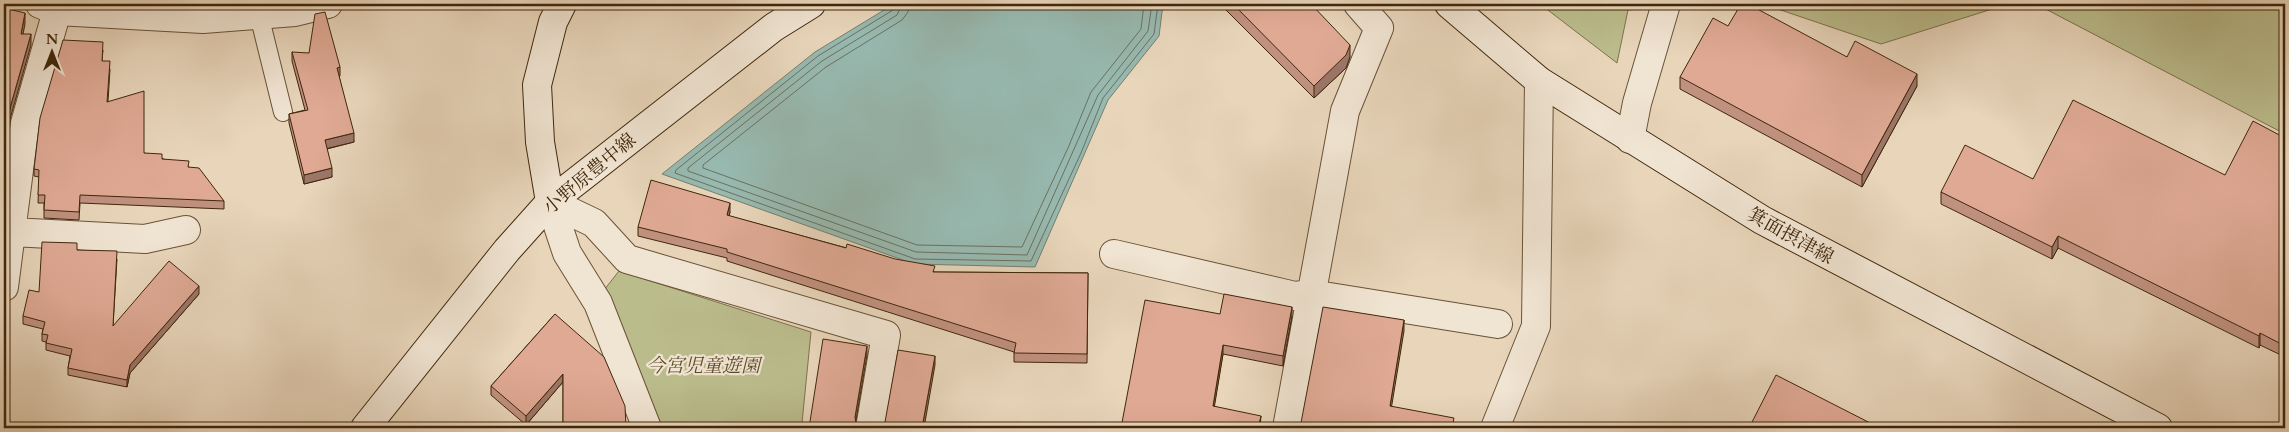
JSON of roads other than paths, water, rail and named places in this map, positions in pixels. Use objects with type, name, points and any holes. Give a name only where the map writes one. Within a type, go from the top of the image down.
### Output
[{"type":"street","points":[[4,287],[25,123],[52,6],[203,20],[295,12],[328,4]]},
{"type":"street","points":[[562,4],[553,22],[537,85],[540,142],[550,202],[567,253],[598,303],[647,428]]},
{"type":"street","name":"小野原豊中線","points":[[365,428],[507,250],[550,202],[774,27],[811,4]]},
{"type":"street","points":[[1287,428],[1345,111],[1379,28],[1358,4]]},
{"type":"street","name":"箕面摂津線","points":[[1449,4],[1539,81],[1762,220],[2158,428]]},
{"type":"street","points":[[1630,139],[1637,103],[1666,4]]},
{"type":"street","points":[[1495,428],[1536,326],[1539,81]]},
{"type":"street","points":[[550,202],[594,223],[628,259],[886,335],[870,428]]},
{"type":"street","points":[[12,232],[145,239],[186,230]]},
{"type":"street","points":[[1114,254],[1295,296],[1311,294],[1498,324]]},
{"type":"lane","points":[[259,15],[283,112]]},
{"type":"water","points":[[894,4],[1163,4],[1159,36],[1108,100],[1035,267],[914,264],[662,174],[815,52]]},
{"type":"park label","name":"今宮児童遊園","points":[[703,365]]}]
